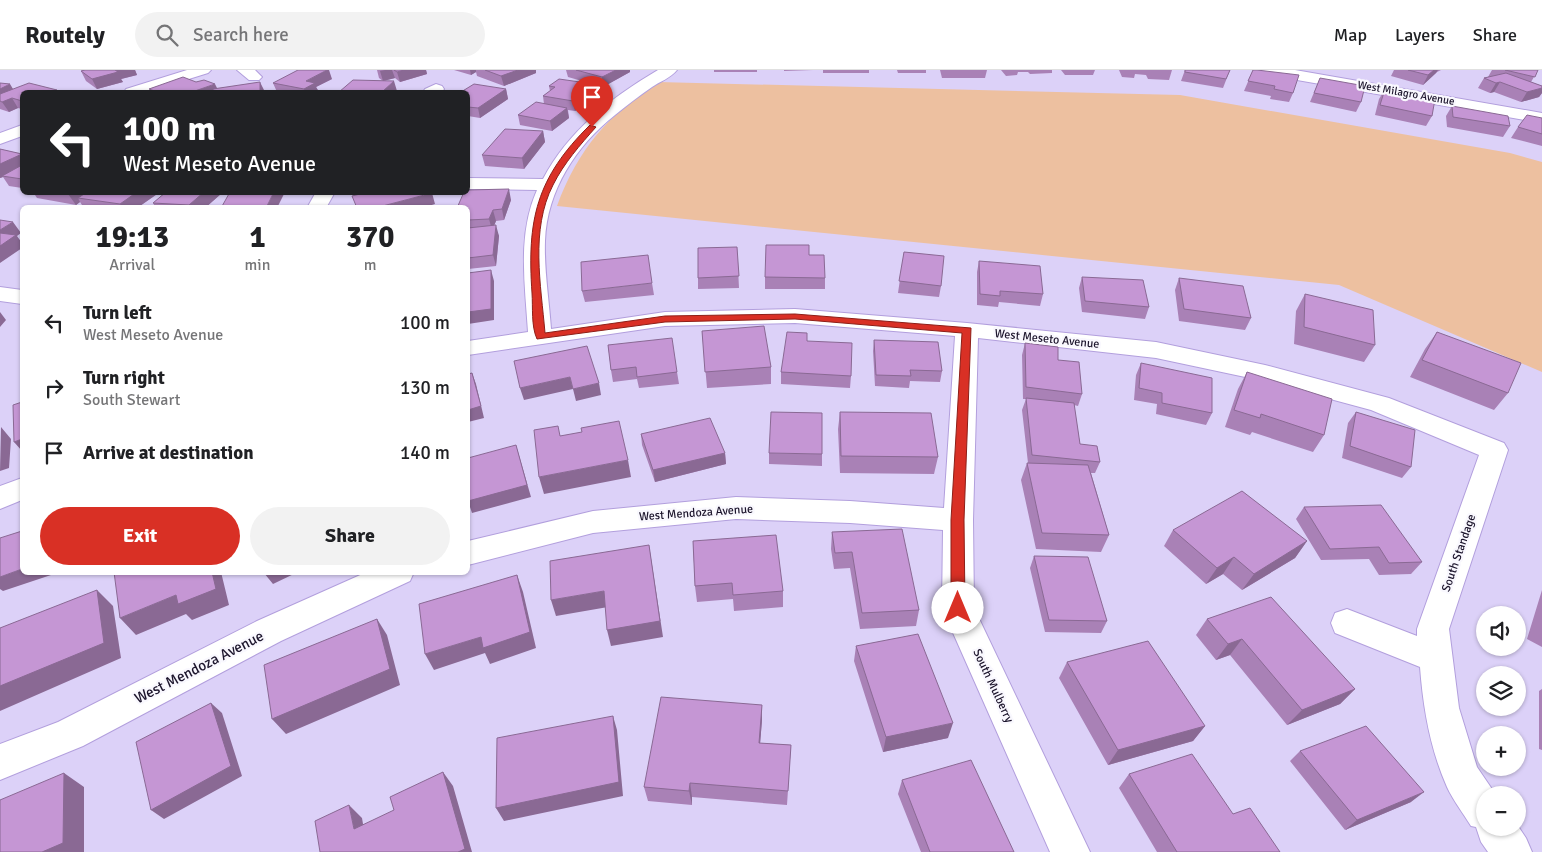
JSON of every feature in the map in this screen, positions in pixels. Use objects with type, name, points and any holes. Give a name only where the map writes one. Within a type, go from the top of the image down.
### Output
[{"type":"street","points":[[138,90],[203,70]]},
{"type":"street","points":[[540,336],[534,257],[540,205],[549,185],[581,138],[603,116],[627,95],[669,70]]},
{"type":"street","name":"West Milagro Avenue","points":[[1269,70],[1542,118]]},
{"type":"street","points":[[1344,82],[1354,70]]},
{"type":"street","points":[[470,183],[549,185]]},
{"type":"street","points":[[0,294],[20,297]]},
{"type":"street","name":"West Meseto Avenue","points":[[470,348],[665,319],[785,317],[967,330],[1156,350],[1265,373],[1380,404],[1494,450]]},
{"type":"street","name":"South Mulberry","points":[[967,330],[958,520],[958,608],[1070,852]]},
{"type":"street","name":"South Standage","points":[[1476,798],[1461,776],[1441,708],[1433,630],[1494,450]]},
{"type":"street","points":[[0,498],[20,490]]},
{"type":"street","name":"West Mendoza Avenue","points":[[470,553],[593,522],[736,508],[850,512],[958,520]]},
{"type":"street","name":"West Mendoza Avenue","points":[[0,762],[70,734],[269,631],[392,575]]},
{"type":"street","points":[[1347,622],[1436,658]]},
{"type":"street","points":[[1501,836],[1512,852]]},
{"type":"shaded area","points":[[658,82],[1180,95],[1510,153],[1542,162],[1542,372],[1339,285],[557,206],[575,167],[597,135],[624,107]]},
{"type":"building","points":[[115,70],[118,72],[92,79],[81,71]]},
{"type":"building","points":[[298,70],[327,70],[306,81],[315,83],[304,89],[273,83]]},
{"type":"building","points":[[485,70],[518,70],[501,76]]},
{"type":"building","points":[[576,70],[616,70],[602,77]]},
{"type":"building","points":[[1185,70],[1230,70],[1226,79],[1185,72]]},
{"type":"building","points":[[1253,70],[1299,75],[1293,93],[1274,89],[1275,86],[1248,81]]},
{"type":"building","points":[[1408,70],[1434,70],[1428,75]]},
{"type":"building","points":[[1505,70],[1538,70],[1535,77]]},
{"type":"building","points":[[1506,73],[1542,86],[1542,88],[1527,92],[1484,78]]},
{"type":"building","points":[[183,77],[196,82],[204,80],[215,84],[198,90],[149,89]]},
{"type":"building","points":[[1320,78],[1365,86],[1361,102],[1314,93]]},
{"type":"building","points":[[559,79],[594,84],[573,101],[543,96],[555,87],[549,86]]},
{"type":"building","points":[[353,80],[394,81],[384,90],[341,90]]},
{"type":"building","points":[[260,82],[260,90],[213,89]]},
{"type":"building","points":[[0,83],[10,84],[0,89]]},
{"type":"building","points":[[29,83],[57,90],[20,90],[20,100],[12,98],[2,102],[0,101],[0,94]]},
{"type":"building","points":[[474,84],[506,89],[478,108],[470,107],[470,90],[464,90]]},
{"type":"building","points":[[1385,89],[1435,99],[1432,116],[1380,105]]},
{"type":"building","points":[[536,102],[567,108],[550,121],[518,115]]},
{"type":"building","points":[[1452,106],[1508,116],[1510,126],[1453,117]]},
{"type":"building","points":[[1527,115],[1542,118],[1542,134],[1518,127]]},
{"type":"building","points":[[505,129],[543,131],[522,158],[482,155]]},
{"type":"building","points":[[0,149],[20,154],[20,155],[0,164]]},
{"type":"building","points":[[20,166],[20,179],[2,176]]},
{"type":"building","points":[[509,189],[502,209],[493,210],[489,219],[470,220],[470,205],[458,205],[463,195],[470,195],[470,190]]},
{"type":"building","points":[[82,195],[133,195],[120,204],[78,198]]},
{"type":"building","points":[[162,195],[201,195],[189,205],[153,203]]},
{"type":"building","points":[[228,195],[272,195],[268,205],[223,205]]},
{"type":"building","points":[[424,195],[386,205],[356,205],[352,196]]},
{"type":"building","points":[[0,220],[13,222],[0,230]]},
{"type":"building","points":[[496,225],[493,255],[470,258],[470,228]]},
{"type":"building","points":[[0,233],[16,235],[0,246]]},
{"type":"building","points":[[766,245],[809,245],[809,255],[824,255],[825,278],[765,277]]},
{"type":"building","points":[[737,247],[739,276],[698,278],[698,248]]},
{"type":"building","points":[[904,252],[944,256],[941,286],[899,281]]},
{"type":"building","points":[[648,255],[652,283],[582,291],[581,262]]},
{"type":"building","points":[[979,261],[1040,266],[1043,294],[1000,291],[1000,296],[980,294]]},
{"type":"building","points":[[491,270],[491,309],[470,312],[470,273]]},
{"type":"building","points":[[1082,277],[1143,280],[1149,307],[1085,301]]},
{"type":"building","points":[[1179,278],[1243,286],[1251,318],[1184,309]]},
{"type":"building","points":[[1305,294],[1373,310],[1375,345],[1304,327]]},
{"type":"building","points":[[764,326],[771,367],[705,372],[702,331]]},
{"type":"building","points":[[787,332],[807,333],[807,341],[852,343],[851,376],[781,372]]},
{"type":"building","points":[[1437,332],[1521,363],[1508,393],[1422,360]]},
{"type":"building","points":[[672,338],[677,372],[637,377],[636,367],[611,370],[608,345]]},
{"type":"building","points":[[874,340],[938,342],[942,371],[910,370],[911,376],[876,375]]},
{"type":"building","points":[[1025,343],[1058,347],[1058,360],[1079,362],[1082,394],[1026,387]]},
{"type":"building","points":[[587,346],[599,383],[573,389],[570,377],[520,388],[514,361]]},
{"type":"building","points":[[1141,363],[1212,378],[1212,413],[1162,403],[1162,393],[1139,388]]},
{"type":"building","points":[[1247,372],[1332,399],[1324,435],[1261,414],[1260,418],[1234,410]]},
{"type":"building","points":[[472,373],[481,406],[470,409],[470,374]]},
{"type":"building","points":[[1026,398],[1074,403],[1080,444],[1097,446],[1100,462],[1032,455]]},
{"type":"building","points":[[20,403],[20,440],[14,442],[13,405]]},
{"type":"building","points":[[771,412],[822,413],[822,454],[769,453]]},
{"type":"building","points":[[840,412],[931,413],[938,457],[841,456]]},
{"type":"building","points":[[1356,412],[1415,430],[1411,467],[1350,446]]},
{"type":"building","points":[[710,418],[725,453],[653,470],[641,434]]},
{"type":"building","points":[[619,421],[628,460],[539,477],[534,430],[558,426],[560,436],[582,432],[581,428]]},
{"type":"building","points":[[516,445],[527,485],[470,500],[470,457]]},
{"type":"building","points":[[1027,463],[1088,465],[1109,535],[1042,533]]},
{"type":"building","points":[[1242,491],[1307,541],[1254,574],[1234,557],[1217,568],[1173,530]]},
{"type":"building","points":[[1381,505],[1422,562],[1389,563],[1379,547],[1330,549],[1304,507]]},
{"type":"building","points":[[902,529],[919,610],[862,613],[852,552],[835,553],[832,532]]},
{"type":"building","points":[[20,532],[20,570],[0,577],[0,538]]},
{"type":"building","points":[[776,535],[783,591],[733,595],[732,583],[695,586],[693,541]]},
{"type":"building","points":[[649,545],[660,621],[607,630],[604,591],[551,600],[550,561]]},
{"type":"building","points":[[1034,556],[1088,557],[1107,621],[1049,620]]},
{"type":"building","points":[[114,575],[213,575],[216,589],[178,604],[176,595],[120,618]]},
{"type":"building","points":[[517,575],[530,632],[483,648],[481,637],[425,654],[419,604]]},
{"type":"building","points":[[97,590],[104,643],[0,686],[0,628]]},
{"type":"building","points":[[1271,597],[1355,689],[1302,710],[1242,639],[1228,644],[1207,619]]},
{"type":"building","points":[[377,619],[390,669],[272,719],[264,665]]},
{"type":"building","points":[[918,634],[953,723],[886,737],[856,646]]},
{"type":"building","points":[[1148,641],[1205,726],[1118,750],[1067,662]]},
{"type":"building","points":[[661,697],[762,705],[759,743],[791,745],[788,791],[690,783],[689,791],[644,787]]},
{"type":"building","points":[[211,703],[231,766],[151,810],[136,742]]},
{"type":"building","points":[[613,716],[619,782],[496,808],[497,738]]},
{"type":"building","points":[[1366,726],[1424,792],[1357,820],[1300,751]]},
{"type":"building","points":[[1192,754],[1233,814],[1250,808],[1280,852],[1177,852],[1129,774]]},
{"type":"building","points":[[971,760],[1014,852],[930,852],[902,780]]},
{"type":"building","points":[[443,772],[465,849],[458,852],[320,852],[315,821],[349,805],[354,829],[394,810],[390,797]]},
{"type":"building","points":[[64,773],[63,843],[42,852],[0,852],[0,800]]},
{"type":"route","points":[[592,127],[564,160],[540,205],[534,257],[540,336],[665,319],[795,316],[967,330],[958,520],[958,608]]}]
